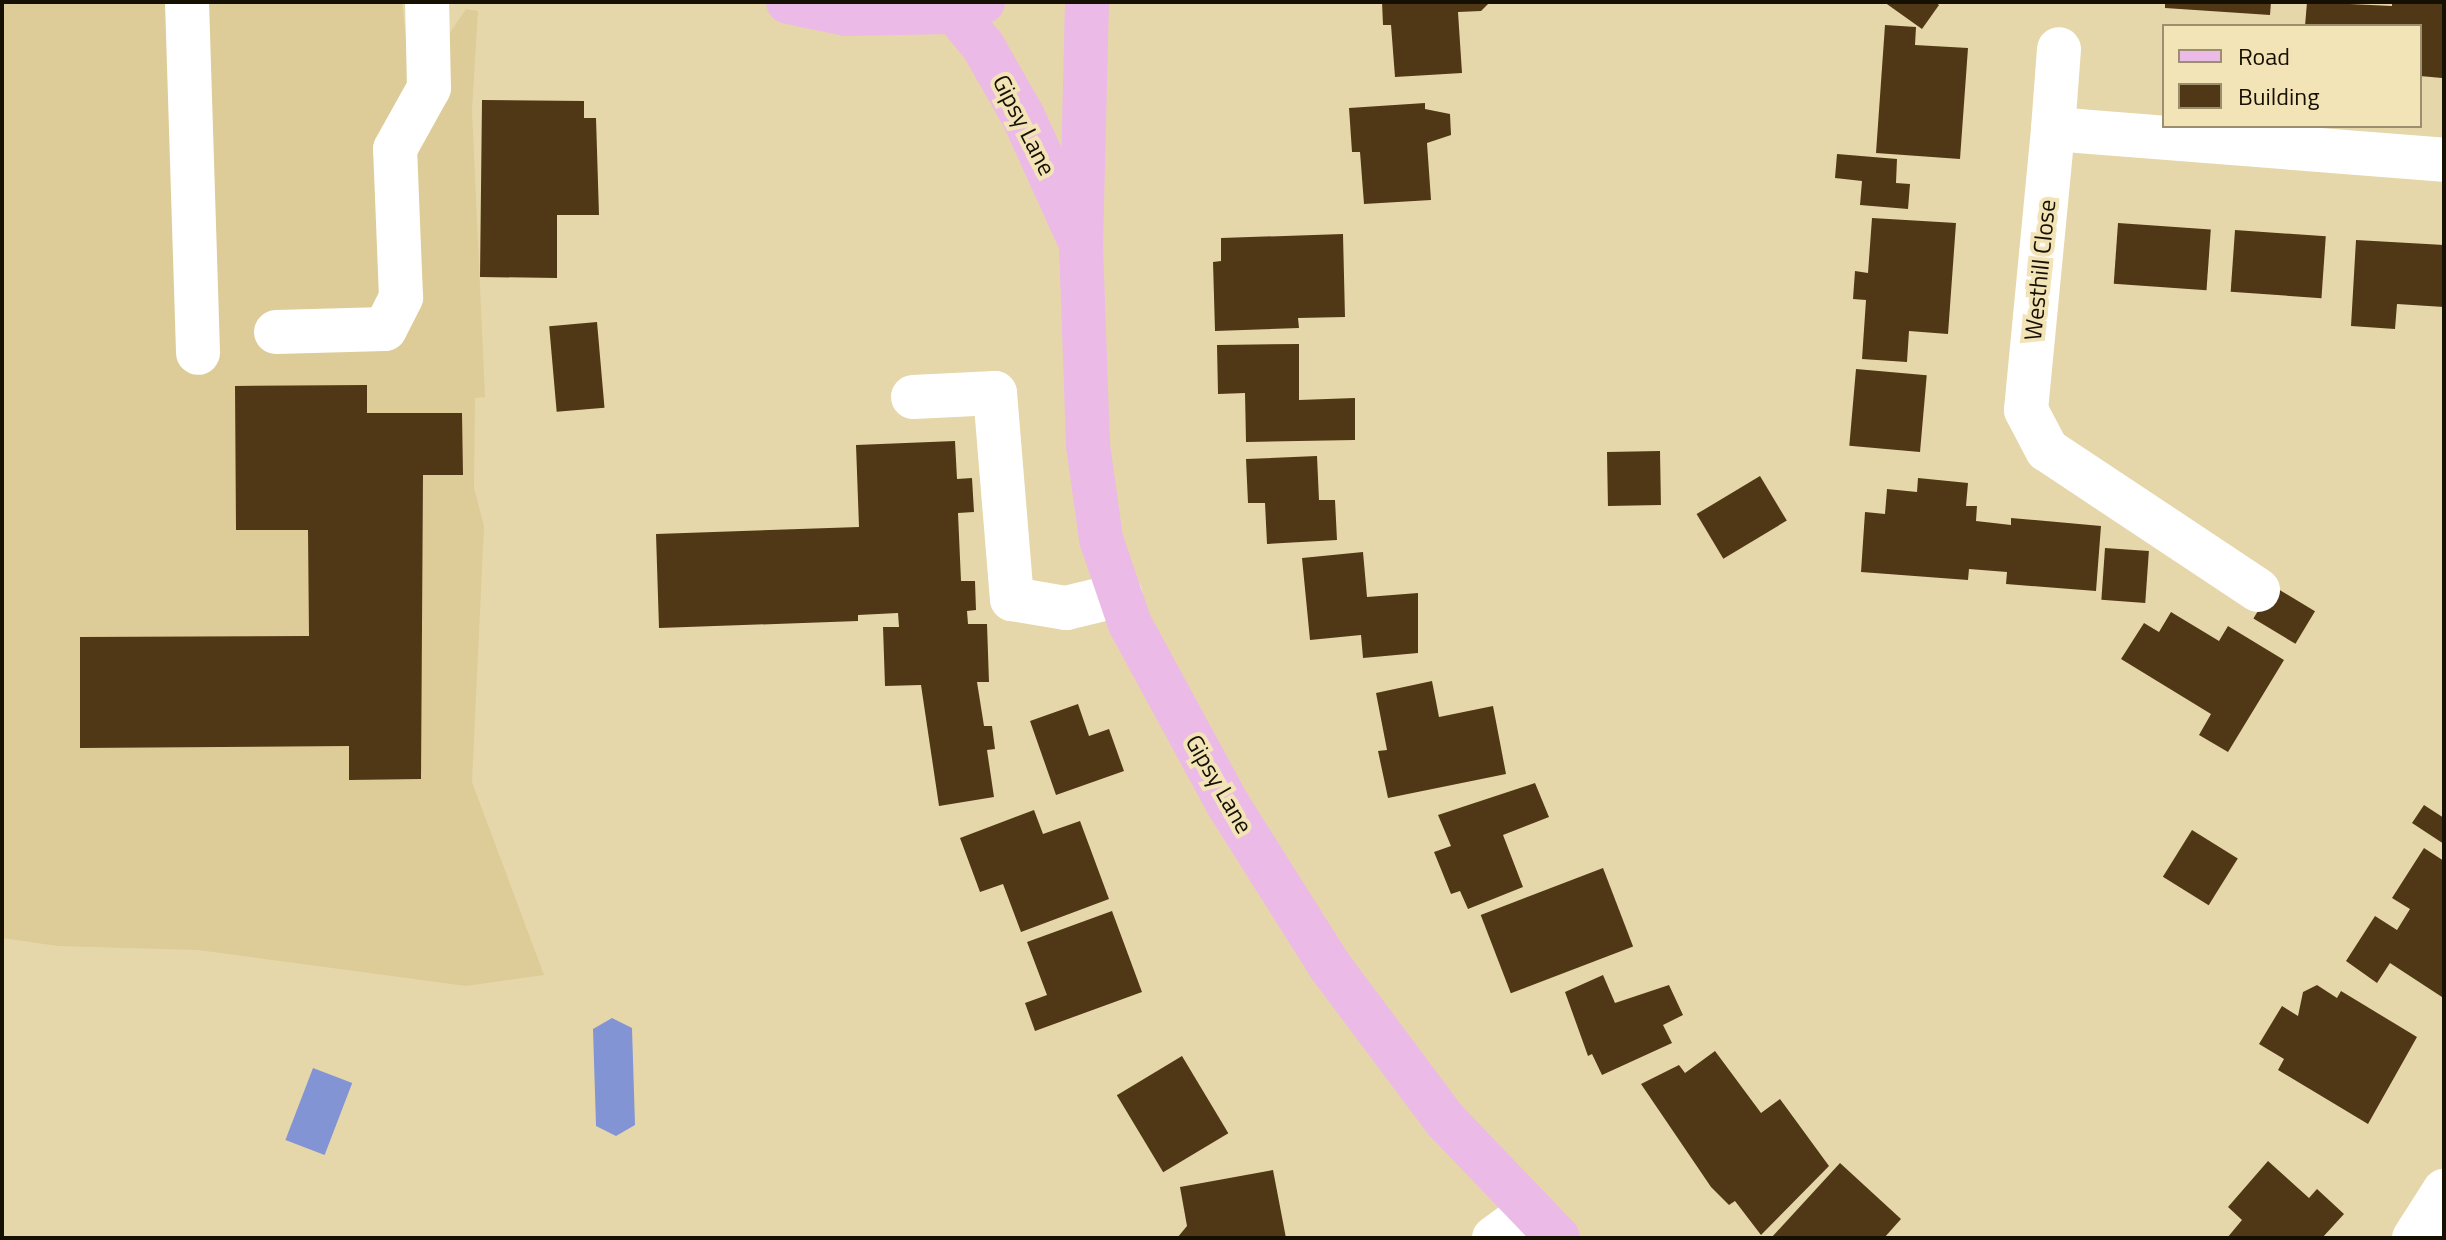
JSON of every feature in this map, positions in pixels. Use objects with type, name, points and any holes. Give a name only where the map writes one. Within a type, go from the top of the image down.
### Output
[{"type":"main road","points":[[788,2],[846,14],[970,7]]},
{"type":"main road","name":"Gipsy Lane","points":[[1087,2],[1081,244],[1088,445],[1101,539],[1130,624],[1229,806],[1329,965],[1445,1120],[1544,1224]]},
{"type":"main road","name":"Gipsy Lane","points":[[970,7],[983,46],[1023,116],[1081,244]]},
{"type":"street","points":[[187,2],[198,353]]},
{"type":"street","points":[[276,332],[385,329],[401,297],[395,149],[429,88],[427,2]]},
{"type":"street","name":"Westhill Close","points":[[2059,49],[2026,410],[2047,450],[2258,590]]},
{"type":"street","points":[[2053,129],[2444,160]]},
{"type":"street","points":[[913,397],[995,393],[1012,599],[1066,608],[1120,595]]},
{"type":"street","points":[[2414,1238],[2444,1191]]},
{"type":"street","points":[[1494,1238],[1544,1224]]},
{"type":"shaded area","points":[[2,2],[402,2],[406,37],[449,34],[466,9],[478,11],[472,110],[485,397],[475,398],[474,488],[484,526],[472,782],[544,975],[466,986],[198,950],[58,946],[2,938]]},
{"type":"water","points":[[612,1018],[632,1028],[635,1125],[616,1136],[596,1126],[593,1029]]},
{"type":"water","points":[[313,1068],[352,1083],[325,1155],[285,1140]]},
{"type":"building","points":[[1382,2],[1490,2],[1481,11],[1458,12],[1462,73],[1395,77],[1391,25],[1383,25]]},
{"type":"building","points":[[1884,2],[1935,2],[1939,5],[1922,29]]},
{"type":"building","points":[[2165,2],[2271,2],[2270,15],[2165,8]]},
{"type":"building","points":[[2307,2],[2392,6],[2392,2],[2444,2],[2442,78],[2422,76],[2422,24],[2305,24]]},
{"type":"building","points":[[1885,25],[1916,27],[1915,45],[1968,48],[1960,159],[1876,153]]},
{"type":"building","points":[[482,100],[584,101],[584,118],[596,118],[599,215],[557,215],[557,278],[480,277]]},
{"type":"building","points":[[1425,103],[1425,109],[1450,114],[1451,135],[1427,143],[1431,200],[1364,204],[1360,152],[1352,152],[1349,108]]},
{"type":"building","points":[[1837,154],[1897,159],[1896,183],[1910,184],[1908,209],[1860,205],[1862,181],[1835,178]]},
{"type":"building","points":[[1872,218],[1956,223],[1948,334],[1909,331],[1907,362],[1862,359],[1866,300],[1853,299],[1855,271],[1868,273]]},
{"type":"building","points":[[2118,223],[2211,229],[2207,290],[2114,284]]},
{"type":"building","points":[[2235,230],[2326,236],[2321,298],[2231,292]]},
{"type":"building","points":[[1343,234],[1345,317],[1298,318],[1299,328],[1215,331],[1213,262],[1221,261],[1221,238]]},
{"type":"building","points":[[2356,240],[2444,245],[2444,307],[2397,304],[2395,329],[2351,326]]},
{"type":"building","points":[[597,322],[604,408],[557,412],[549,326]]},
{"type":"building","points":[[1299,344],[1299,400],[1355,398],[1355,440],[1246,442],[1245,393],[1218,394],[1217,345]]},
{"type":"building","points":[[1856,369],[1927,375],[1920,452],[1849,446]]},
{"type":"building","points":[[367,385],[367,413],[462,413],[463,475],[423,475],[421,779],[349,780],[349,746],[80,748],[80,637],[309,636],[308,530],[236,530],[235,386]]},
{"type":"building","points":[[955,441],[957,479],[972,478],[974,512],[958,513],[961,581],[975,581],[976,610],[967,611],[968,624],[987,624],[989,682],[977,682],[984,726],[992,726],[995,749],[987,750],[994,797],[939,806],[921,685],[885,686],[883,627],[899,627],[898,613],[858,615],[858,621],[659,628],[656,534],[859,527],[856,445]]},
{"type":"building","points":[[1660,451],[1661,505],[1608,506],[1607,452]]},
{"type":"building","points":[[1317,456],[1319,500],[1335,500],[1337,540],[1267,544],[1265,503],[1248,503],[1246,459]]},
{"type":"building","points":[[1760,476],[1787,521],[1723,559],[1697,514]]},
{"type":"building","points":[[1918,478],[1968,483],[1966,506],[1977,506],[1976,521],[2011,525],[2011,518],[2101,526],[2096,591],[2006,584],[2007,572],[1969,569],[1968,580],[1861,572],[1865,512],[1885,514],[1887,489],[1917,492]]},
{"type":"building","points":[[2105,548],[2149,551],[2145,603],[2101,600]]},
{"type":"building","points":[[1363,552],[1367,597],[1418,593],[1418,653],[1363,658],[1361,635],[1310,640],[1302,558]]},
{"type":"building","points":[[2273,586],[2315,611],[2295,644],[2253,619]]},
{"type":"building","points":[[2171,612],[2219,641],[2228,626],[2284,660],[2228,752],[2199,735],[2211,714],[2121,659],[2144,623],[2159,632]]},
{"type":"building","points":[[1432,681],[1439,717],[1493,706],[1506,774],[1388,798],[1378,751],[1387,750],[1376,693]]},
{"type":"building","points":[[1078,704],[1089,736],[1109,729],[1124,771],[1056,795],[1030,721]]},
{"type":"building","points":[[1535,783],[1549,817],[1503,835],[1523,887],[1468,909],[1460,891],[1451,894],[1434,852],[1451,846],[1438,815]]},
{"type":"building","points":[[2424,805],[2444,818],[2444,844],[2412,823]]},
{"type":"building","points":[[1034,810],[1043,834],[1080,821],[1109,899],[1021,932],[1003,884],[980,892],[960,838]]},
{"type":"building","points":[[2192,830],[2238,859],[2209,905],[2163,877]]},
{"type":"building","points":[[2424,848],[2444,861],[2442,997],[2390,963],[2377,983],[2346,961],[2375,916],[2397,930],[2410,909],[2392,898]]},
{"type":"building","points":[[1603,868],[1633,946],[1511,993],[1481,915]]},
{"type":"building","points":[[1112,911],[1142,992],[1035,1031],[1025,1003],[1047,995],[1027,942]]},
{"type":"building","points":[[1603,975],[1615,1003],[1669,985],[1683,1015],[1663,1025],[1672,1043],[1602,1075],[1592,1054],[1588,1056],[1565,992]]},
{"type":"building","points":[[2317,985],[2337,998],[2341,991],[2417,1037],[2368,1124],[2278,1070],[2284,1059],[2259,1044],[2282,1006],[2298,1016],[2303,992]]},
{"type":"building","points":[[1715,1051],[1761,1113],[1780,1099],[1829,1166],[1761,1235],[1735,1201],[1729,1205],[1711,1187],[1641,1084],[1679,1065],[1685,1073]]},
{"type":"building","points":[[1182,1056],[1228,1133],[1163,1172],[1117,1095]]},
{"type":"building","points":[[2268,1161],[2309,1198],[2317,1189],[2344,1214],[2322,1238],[2227,1238],[2242,1220],[2228,1207]]},
{"type":"building","points":[[1840,1163],[1901,1219],[1884,1238],[1771,1238]]},
{"type":"building","points":[[1273,1170],[1286,1238],[1177,1238],[1187,1226],[1180,1187]]}]
